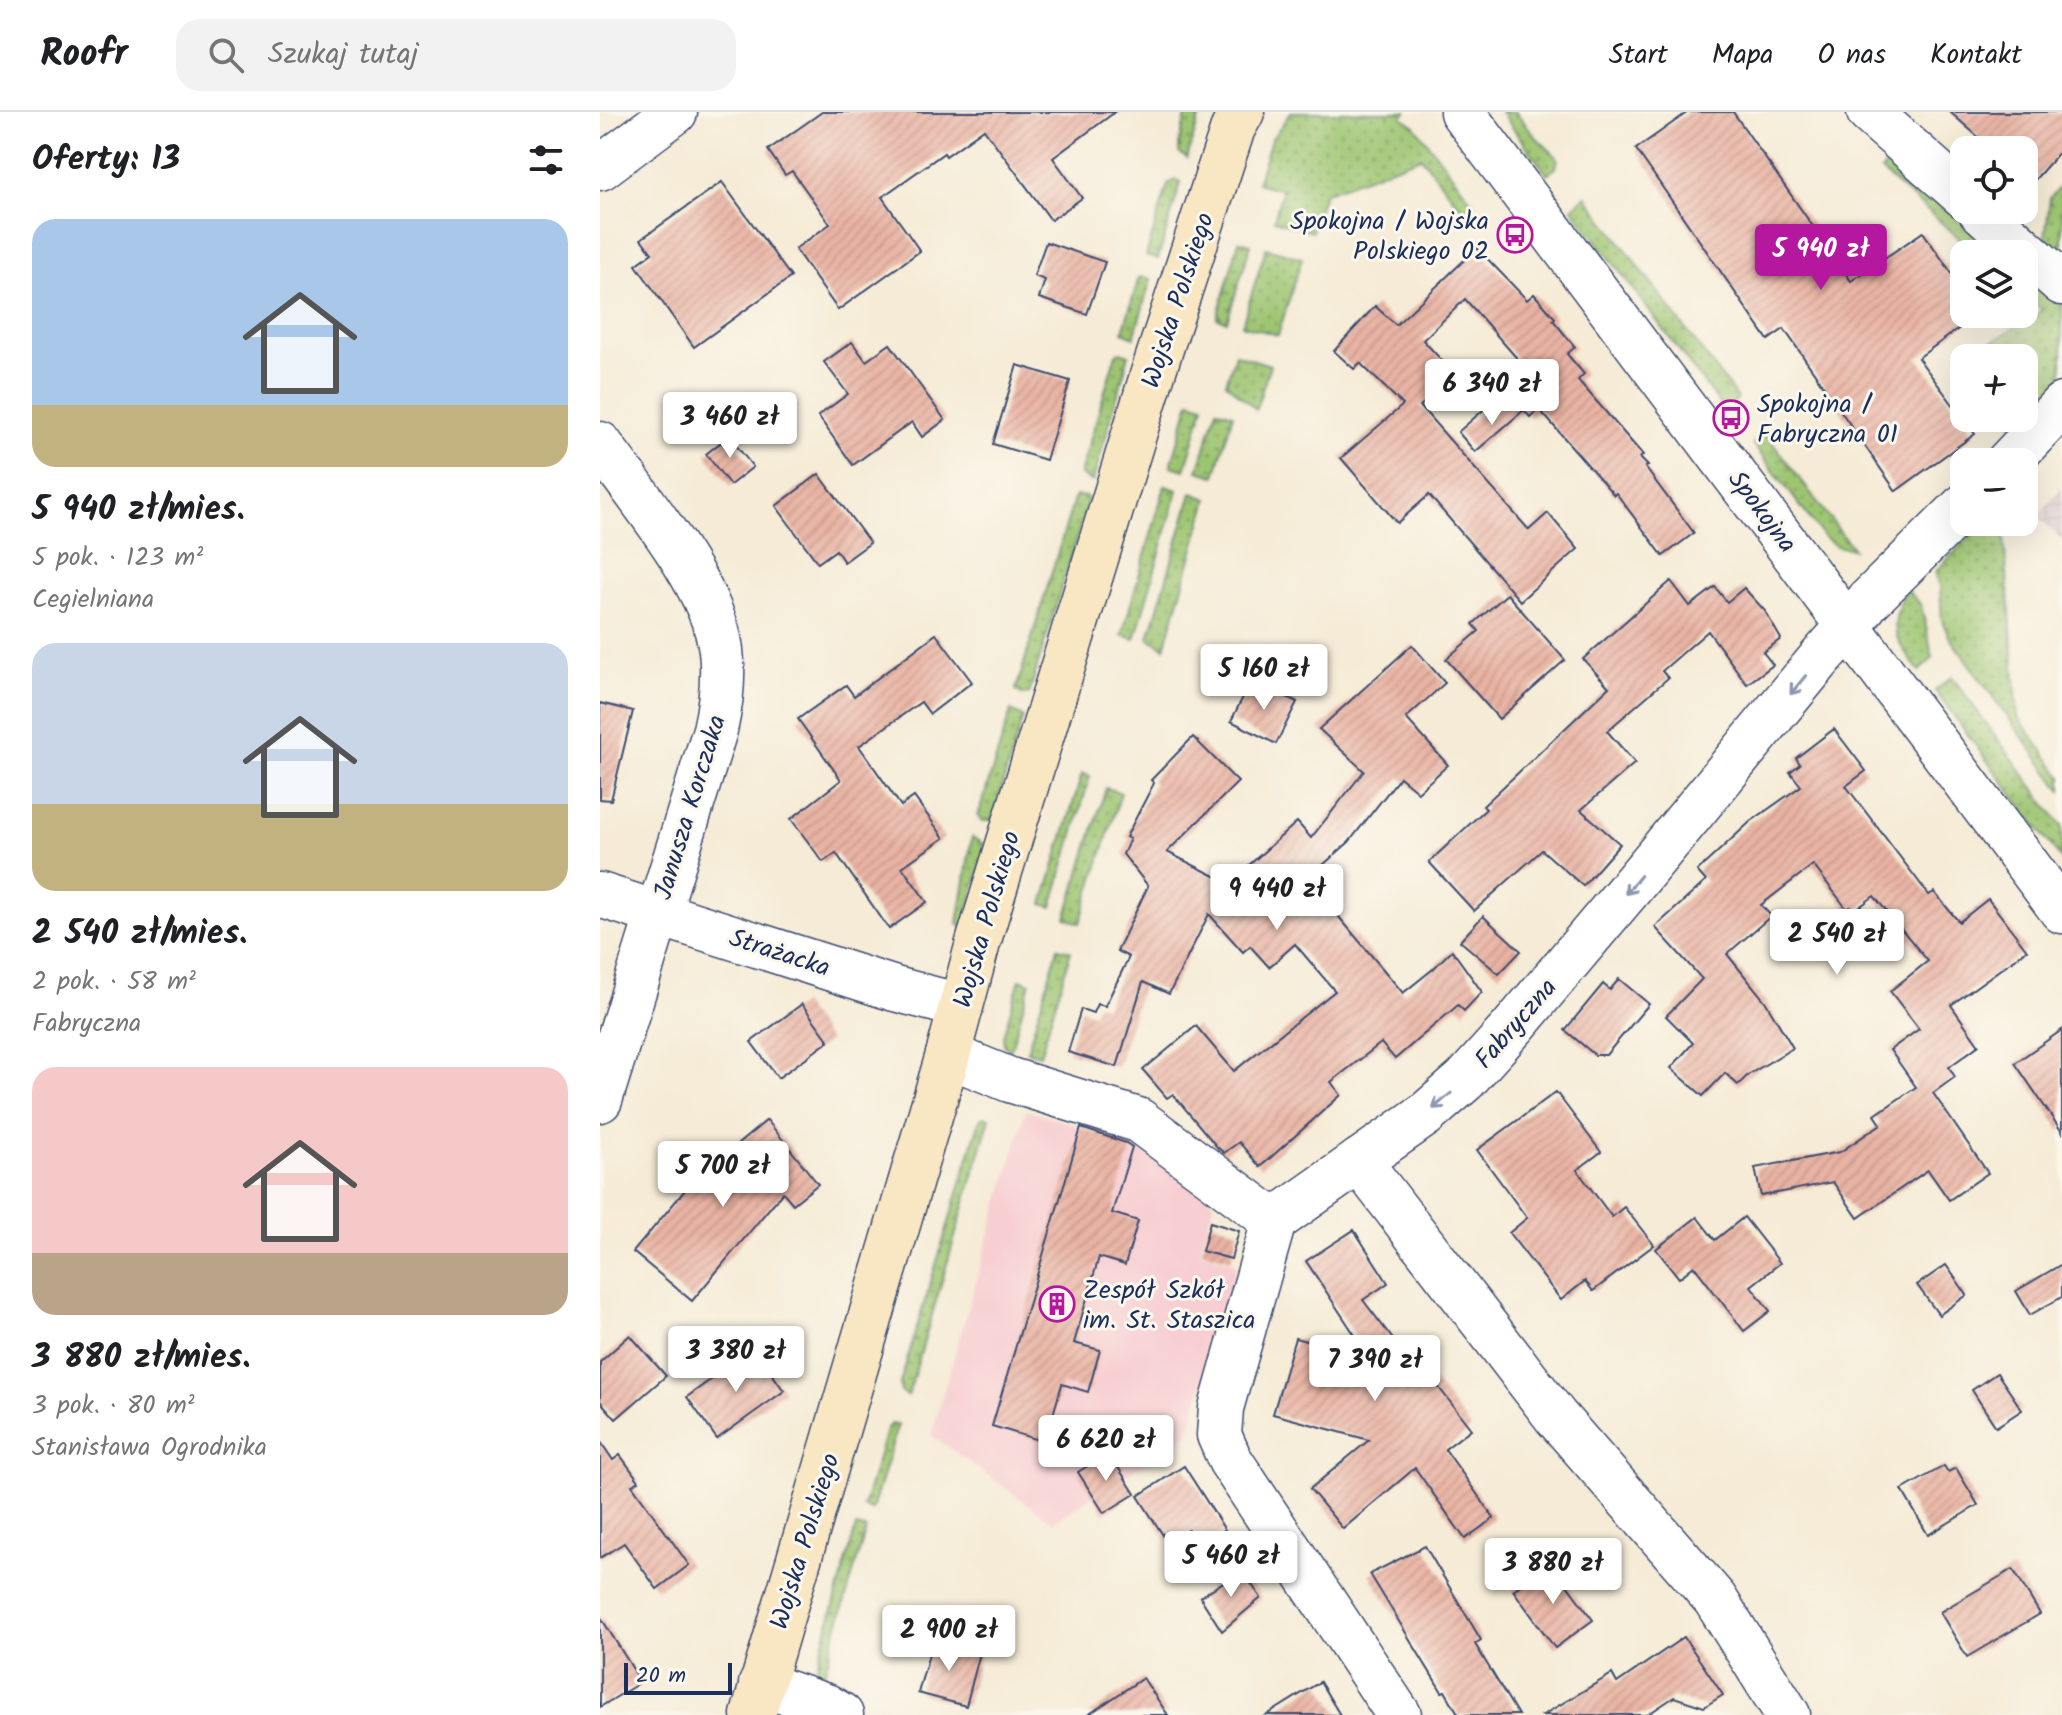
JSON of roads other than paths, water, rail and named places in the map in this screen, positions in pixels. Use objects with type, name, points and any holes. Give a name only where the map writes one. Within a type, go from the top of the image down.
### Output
[{"type":"main road","name":"Wojska Polskiego","points":[[757,1700],[960,1006],[1152,376],[1241,116]]},
{"type":"street","points":[[600,168],[675,112]]},
{"type":"street","name":"Spokojna","points":[[1462,112],[2062,911]]},
{"type":"street","points":[[1869,112],[1950,184]]},
{"type":"street","points":[[1996,224],[2062,283]]},
{"type":"street","points":[[2021,448],[2062,405]]},
{"type":"street","name":"Janusza Korczaka","points":[[600,444],[692,574],[704,596],[721,648],[721,690],[715,730],[600,1100]]},
{"type":"street","name":"Fabryczna","points":[[1274,1221],[1436,1106],[1483,1060],[1868,601],[1950,520]]},
{"type":"street","name":"Strażacka","points":[[600,895],[895,989],[960,1006]]},
{"type":"street","points":[[948,1055],[1010,1080],[1138,1120],[1274,1221],[1221,1408],[1219,1435],[1230,1460],[1399,1715]]},
{"type":"street","points":[[1359,1161],[1556,1417],[1715,1599],[1788,1715]]},
{"type":"street","points":[[757,1700],[826,1706],[841,1715]]},
{"type":"place","name":"Spokojna / Wojska Polskiego 02","points":[[1515,235]]},
{"type":"place","name":"Spokojna / Fabryczna 01","points":[[1731,418]]},
{"type":"place","name":"Zespół Szkół im. St. Staszica","points":[[1057,1304]]}]
